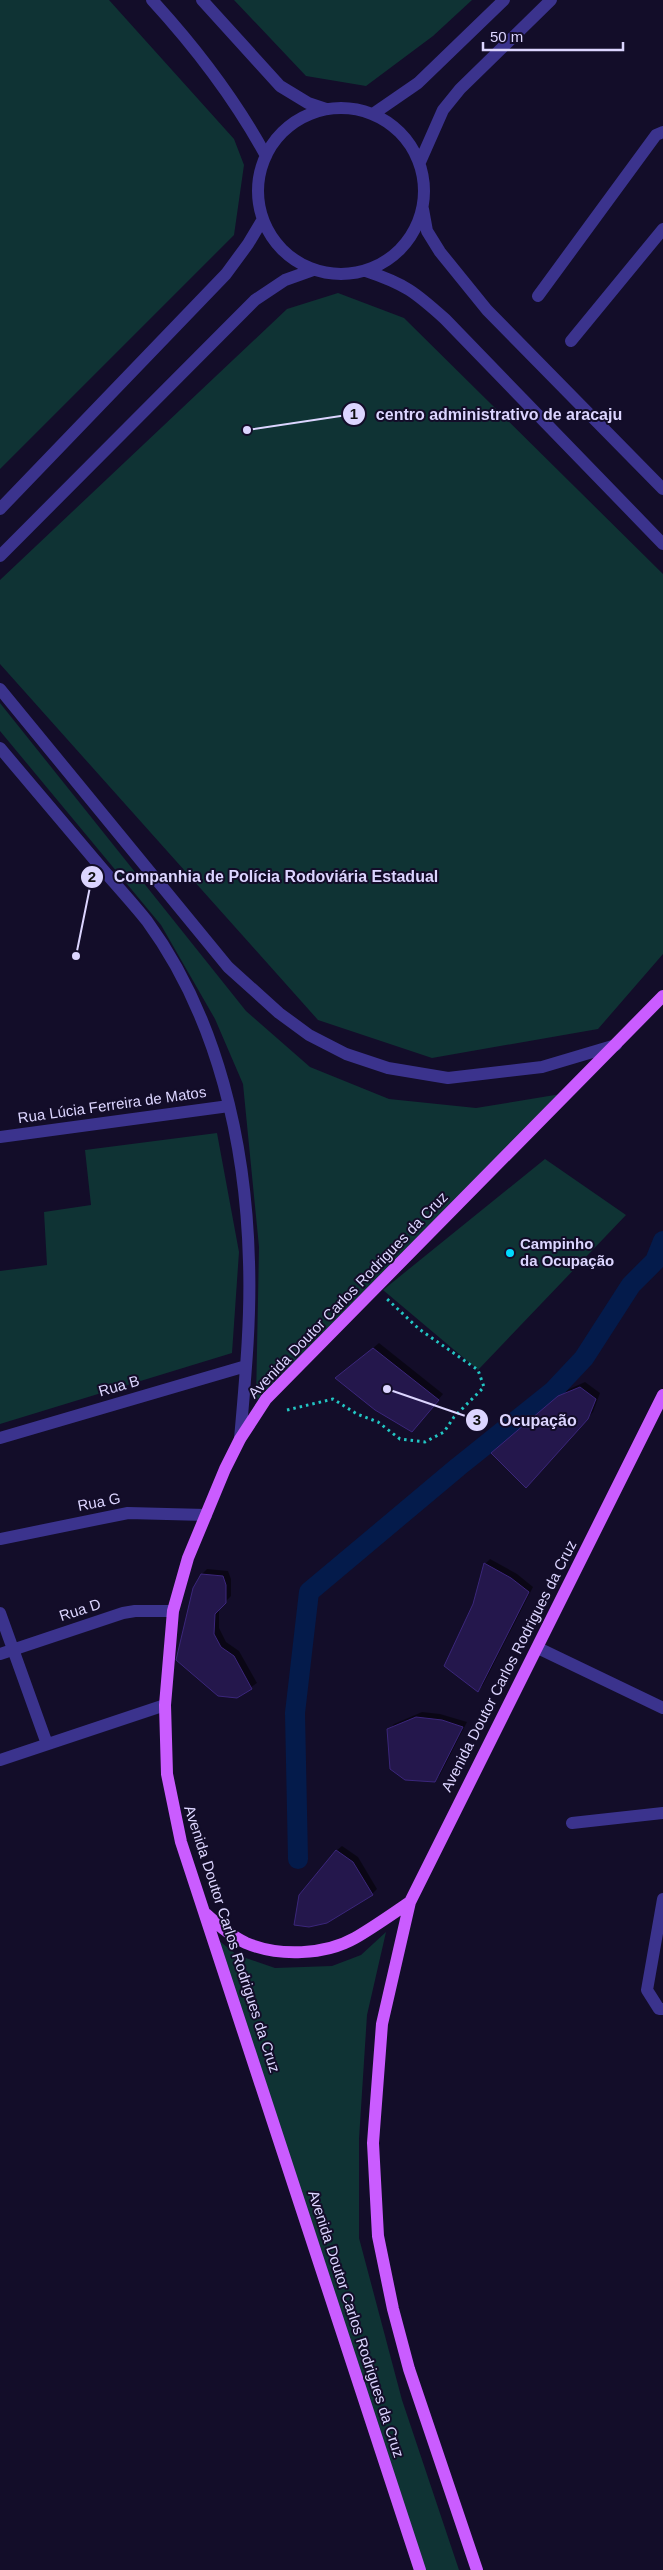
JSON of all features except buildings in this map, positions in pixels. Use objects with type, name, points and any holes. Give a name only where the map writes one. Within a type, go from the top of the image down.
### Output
[{"type":"main road","name":"Avenida Doutor Carlos Rodrigues da Cruz","points":[[420,2570],[181,1842],[166,1774],[165,1705],[173,1611],[188,1558],[206,1515],[240,1439],[266,1399],[663,996]]},
{"type":"main road","name":"Avenida Doutor Carlos Rodrigues da Cruz","points":[[477,2570],[409,2369],[393,2309],[378,2236],[373,2143],[382,2024],[410,1902],[663,1395]]},
{"type":"main road","points":[[206,1914],[225,1930],[248,1944],[291,1952],[321,1950],[354,1939],[410,1902]]},
{"type":"street","points":[[152,0],[221,83],[247,121],[266,156]]},
{"type":"street","points":[[202,0],[280,86],[308,103],[326,109]]},
{"type":"street","points":[[374,114],[418,83],[504,0]]},
{"type":"street","points":[[420,162],[443,110],[460,89],[551,0]]},
{"type":"street","points":[[423,208],[412,235],[392,258],[366,271],[339,275],[313,270],[291,258],[274,240],[263,219],[258,198],[259,176],[266,156],[280,134],[301,118],[326,109],[350,108],[374,114],[393,126],[409,142],[420,162],[424,185],[423,208],[427,231],[440,252],[487,310],[663,489]]},
{"type":"street","points":[[538,296],[656,135],[663,132]]},
{"type":"street","points":[[0,509],[226,274],[248,244],[263,219]]},
{"type":"street","points":[[571,341],[663,229]]},
{"type":"street","points":[[0,556],[256,300],[285,280],[313,270]]},
{"type":"street","points":[[366,271],[398,282],[416,293],[446,319],[663,544]]},
{"type":"street","points":[[0,689],[228,967],[279,1013],[309,1035],[346,1054],[388,1068],[448,1078],[542,1067],[616,1045]]},
{"type":"street","points":[[0,748],[147,921],[171,959],[193,1000],[219,1068],[229,1106],[242,1177],[249,1263],[246,1366],[240,1439]]},
{"type":"street","name":"Rua Lúcia Ferreira de Matos","points":[[0,1137],[229,1106]]},
{"type":"street","name":"Rua B","points":[[0,1438],[246,1366]]},
{"type":"street","name":"Rua G","points":[[0,1540],[117,1514],[141,1512],[206,1515]]},
{"type":"street","name":"Rua D","points":[[0,1654],[123,1613],[135,1611],[173,1611]]},
{"type":"street","points":[[0,1613],[47,1744]]},
{"type":"street","points":[[538,1648],[663,1708]]},
{"type":"street","points":[[0,1760],[165,1705]]},
{"type":"street","points":[[572,1823],[663,1814]]},
{"type":"street","points":[[663,1898],[647,1990],[659,2008],[663,2009]]},
{"type":"path","points":[[287,1410],[333,1399],[357,1414],[378,1422],[400,1439],[425,1442],[444,1432],[464,1406],[484,1387],[478,1370],[419,1329],[385,1297],[383,1290]]},
{"type":"green space","points":[[0,0],[109,0],[234,139],[244,165],[234,235],[0,469]]},
{"type":"green space","points":[[234,0],[472,0],[433,36],[366,86],[306,76]]},
{"type":"green space","points":[[338,293],[404,318],[663,574],[663,954],[598,1029],[432,1058],[318,1020],[0,664],[0,580],[287,309]]},
{"type":"green space","points":[[0,703],[246,1011],[310,1067],[389,1099],[476,1108],[561,1094],[256,1401],[259,1247],[243,1084],[215,1019],[161,925],[0,731]]},
{"type":"green space","points":[[217,1133],[239,1252],[232,1353],[0,1424],[0,1271],[47,1265],[44,1212],[91,1205],[85,1150]]},
{"type":"green space","name":"Campinho da Ocupação","points":[[545,1159],[626,1215],[478,1370],[383,1290]]},
{"type":"green space","points":[[208,1932],[237,1955],[275,1968],[332,1966],[361,1955],[386,1932],[367,2015],[359,2139],[359,2238],[402,2400],[459,2570],[422,2570]]},
{"type":"waterway","points":[[298,1859],[295,1713],[309,1592],[458,1467],[553,1391],[584,1358],[631,1285],[655,1261],[663,1241]]},
{"type":"place","name":"centro administrativo de aracaju","points":[[247,430]]},
{"type":"place","name":"Companhia de Polícia Rodoviária Estadual","points":[[76,956]]},
{"type":"place","name":"Campinho da Ocupação","points":[[510,1253]]},
{"type":"place","name":"Ocupação","points":[[387,1389]]}]
